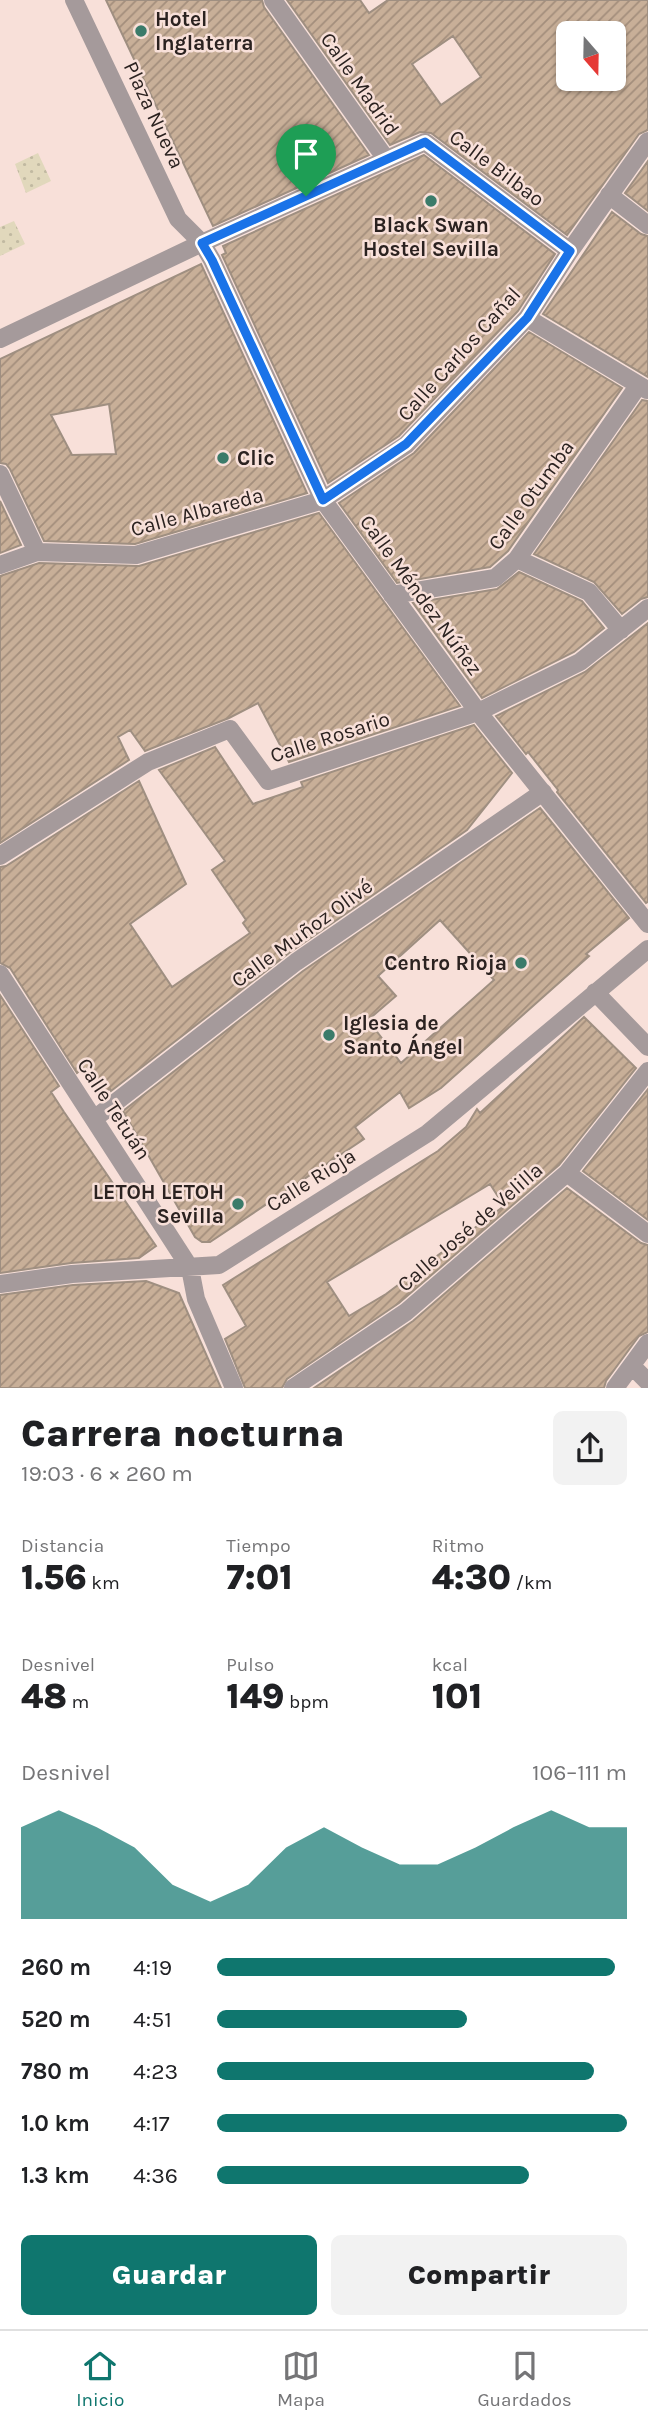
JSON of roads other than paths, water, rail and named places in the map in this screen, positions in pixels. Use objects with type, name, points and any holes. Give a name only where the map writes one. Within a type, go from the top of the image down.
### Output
[{"type":"street","name":"Plaza Nueva","points":[[74,0],[178,219],[202,243],[212,260]]},
{"type":"street","name":"Calle Madrid","points":[[273,0],[386,159]]},
{"type":"street","name":"Calle Carlos Cañal","points":[[323,500],[406,444],[527,318],[570,251],[648,141]]},
{"type":"street","name":"Calle Bilbao","points":[[202,243],[425,142],[570,251]]},
{"type":"street","points":[[609,195],[648,225]]},
{"type":"street","points":[[0,338],[202,243]]},
{"type":"street","name":"Calle Méndez Núñez","points":[[212,260],[323,500],[478,712],[648,924]]},
{"type":"street","points":[[527,318],[643,388]]},
{"type":"street","name":"Calle Otumba","points":[[392,595],[495,578],[517,559],[643,388]]},
{"type":"street","points":[[0,474],[37,552]]},
{"type":"street","name":"Calle Albareda","points":[[0,565],[37,552],[135,555],[323,500]]},
{"type":"street","points":[[517,559],[589,592],[621,630]]},
{"type":"street","points":[[478,712],[580,662],[648,608]]},
{"type":"street","name":"Calle Rosario","points":[[0,856],[148,762],[230,729],[268,781],[478,712]]},
{"type":"street","name":"Calle Muñoz Olivé","points":[[94,1119],[296,962],[543,792]]},
{"type":"street","name":"Calle Rioja","points":[[0,1284],[72,1274],[219,1265],[428,1133],[648,949]]},
{"type":"street","name":"Calle Tetuán","points":[[0,974],[190,1268]]},
{"type":"street","points":[[595,992],[648,1047]]},
{"type":"street","name":"Calle José de Velilla","points":[[293,1388],[407,1312],[567,1173],[648,1071]]},
{"type":"street","points":[[567,1173],[648,1234]]},
{"type":"street","points":[[190,1268],[196,1299],[234,1388]]},
{"type":"street","points":[[615,1388],[648,1343]]},
{"type":"street","points":[[632,1366],[648,1382]]},
{"type":"place","name":"Hotel Inglaterra","points":[[141,31]]},
{"type":"place","name":"Black Swan Hostel Sevilla","points":[[431,201]]},
{"type":"place","name":"Clic","points":[[223,458]]},
{"type":"place","name":"Centro Rioja","points":[[521,963]]},
{"type":"place","name":"Iglesia de Santo Ángel","points":[[329,1035]]},
{"type":"place","name":"LETOH LETOH Sevilla","points":[[238,1204]]}]
